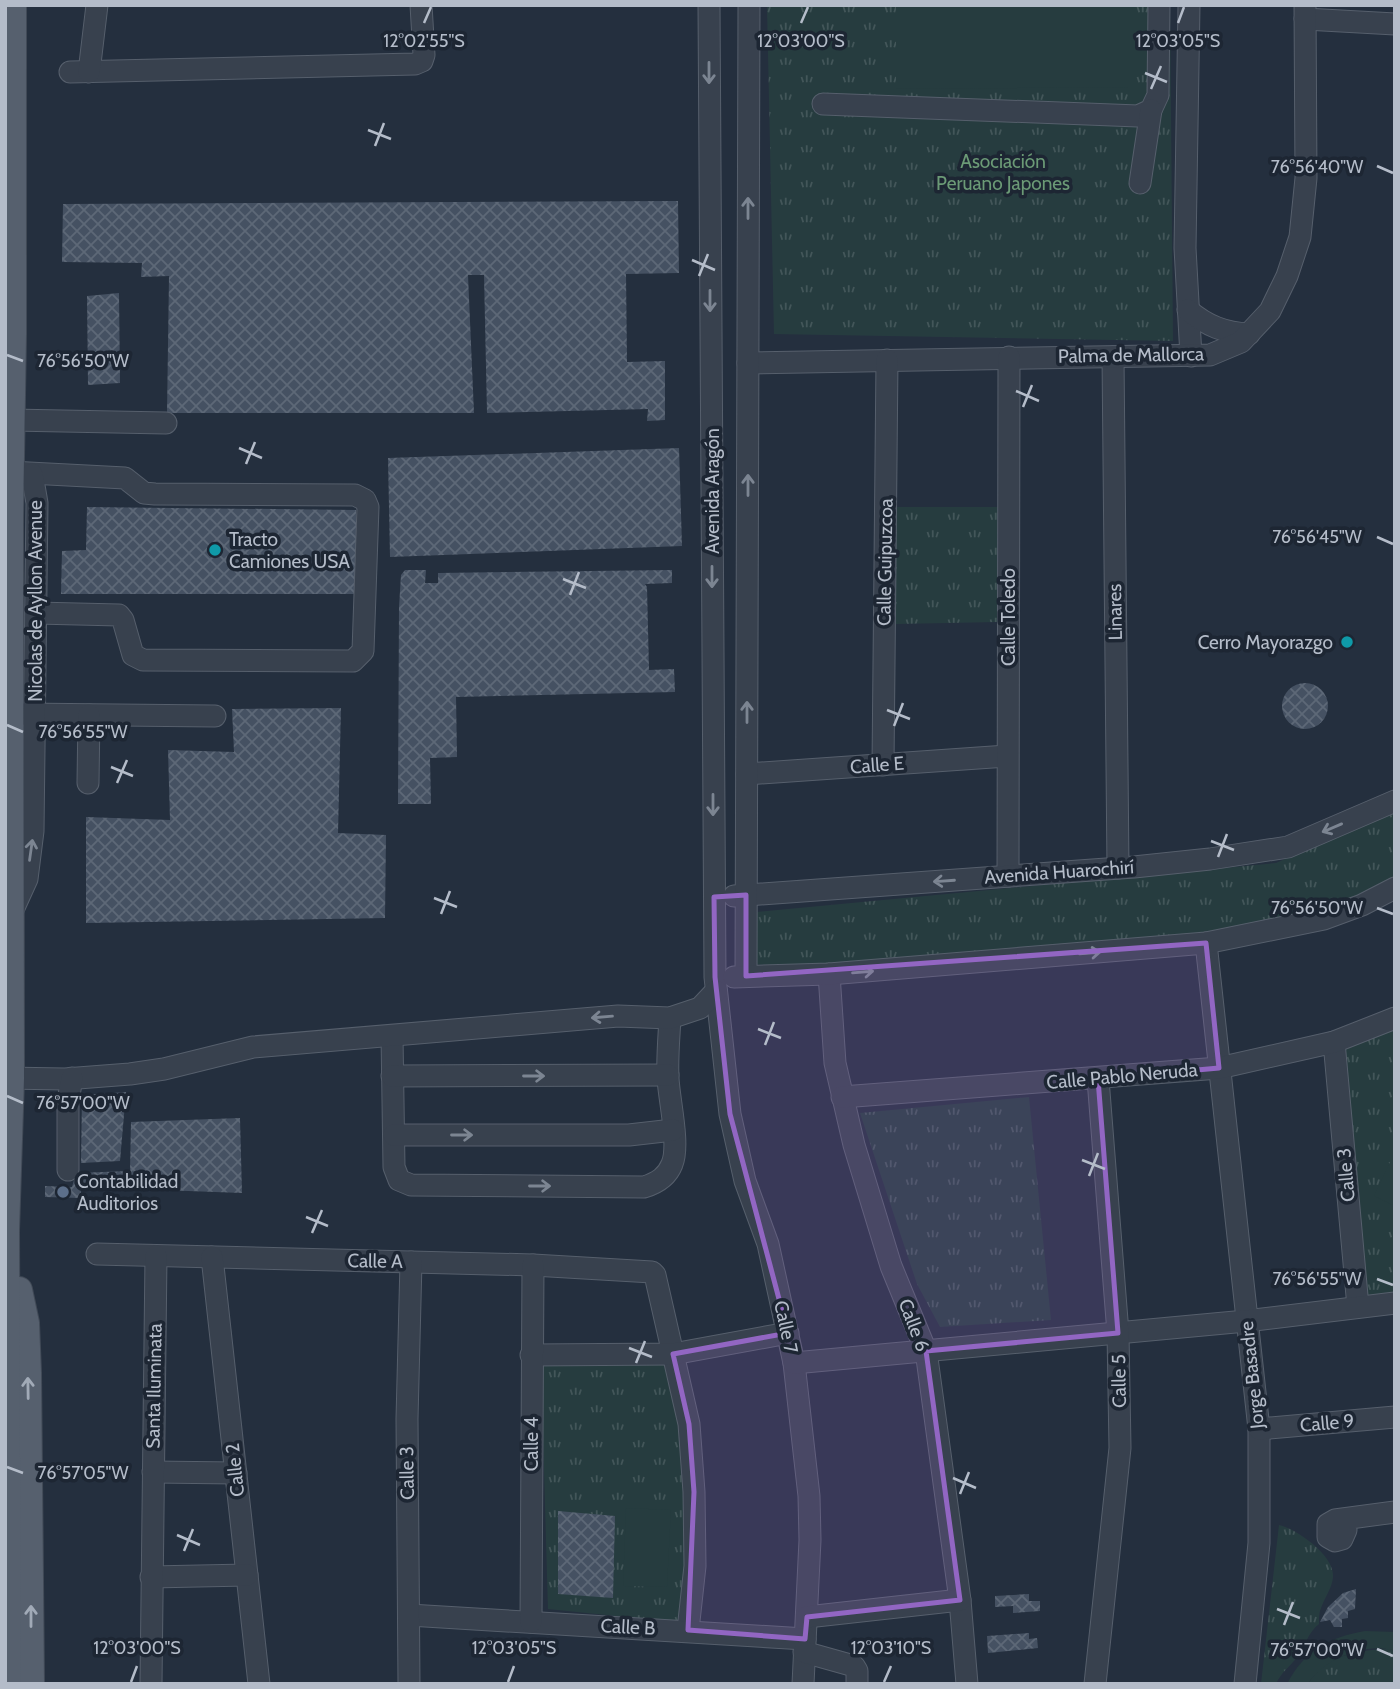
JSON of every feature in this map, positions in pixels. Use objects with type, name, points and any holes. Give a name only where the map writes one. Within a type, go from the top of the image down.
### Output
[{"type":"main road","name":"Nicolas de Ayllon Avenue","points":[[8,1684],[14,1508],[6,1230],[11,915],[8,771],[22,714],[8,519],[21,473],[11,420],[13,5]]},
{"type":"main road","points":[[14,1508],[31,1684]]},
{"type":"street","points":[[97,5],[80,72],[415,64],[422,61],[424,55],[421,5]]},
{"type":"street","name":"Avenida Aragón","points":[[709,5],[715,984]]},
{"type":"street","name":"Avenida Aragón","points":[[746,976],[749,5]]},
{"type":"street","points":[[1140,183],[1151,110],[1158,95],[1159,5]]},
{"type":"street","points":[[1189,5],[1185,248],[1191,356]]},
{"type":"street","points":[[1305,12],[1395,23]]},
{"type":"street","name":"Palma de Mallorca","points":[[748,363],[1191,356],[1210,355],[1241,342],[1270,312],[1287,276],[1300,237],[1306,178],[1305,12]]},
{"type":"street","points":[[823,104],[1138,116],[1151,110]]},
{"type":"street","points":[[1188,310],[1209,325],[1224,331],[1249,334]]},
{"type":"street","name":"Calle Toledo","points":[[1008,876],[1009,357]]},
{"type":"street","name":"Linares","points":[[1113,357],[1118,868]]},
{"type":"street","name":"Calle Guipuzcoa","points":[[883,765],[887,360]]},
{"type":"street","points":[[11,420],[166,423]]},
{"type":"street","points":[[21,473],[125,478],[144,493],[155,494],[355,495],[365,500],[368,507],[363,652],[353,661],[143,660],[133,655],[123,620],[119,615],[36,613]]},
{"type":"street","name":"Nicolas de Ayllon Avenue","points":[[11,915],[27,879],[33,831],[22,714],[36,613],[37,503],[21,473]]},
{"type":"street","points":[[22,714],[215,716]]},
{"type":"street","points":[[88,783],[89,715]]},
{"type":"street","name":"Calle E","points":[[747,774],[1007,756]]},
{"type":"street","name":"Avenida Huarochirí","points":[[714,897],[1118,868],[1275,850],[1395,801]]},
{"type":"street","points":[[8,1078],[72,1078],[164,1069],[253,1047],[618,1016],[670,1017],[700,1007],[715,984],[746,976],[829,974],[1206,943],[1324,919],[1362,905],[1395,888]]},
{"type":"street","name":"Jorge Basadre","points":[[1206,943],[1259,1429],[1259,1543],[1245,1684]]},
{"type":"street","name":"Calle 6","points":[[829,974],[835,1063],[842,1097],[891,1266],[926,1351],[960,1600],[967,1684]]},
{"type":"street","name":"Calle 7","points":[[715,984],[730,1114],[745,1181],[768,1244],[794,1363],[809,1496],[803,1684]]},
{"type":"street","points":[[391,1036],[394,1167],[400,1180],[411,1185],[644,1187],[656,1184],[666,1175],[676,1150],[668,1075],[670,1017]]},
{"type":"street","name":"Calle Pablo Neruda","points":[[842,1097],[1219,1068],[1334,1042],[1395,1018]]},
{"type":"street","name":"Calle 3","points":[[1334,1042],[1358,1307]]},
{"type":"street","points":[[392,1076],[668,1075]]},
{"type":"street","points":[[68,1170],[68,1101],[72,1078]]},
{"type":"street","name":"Calle 5","points":[[1095,1684],[1121,1448],[1118,1333],[1098,1079]]},
{"type":"street","points":[[394,1135],[629,1135],[673,1130]]},
{"type":"street","name":"Calle A","points":[[97,1254],[533,1265],[652,1272],[655,1275],[673,1354]]},
{"type":"street","name":"Santa Iluminata","points":[[151,1684],[156,1256]]},
{"type":"street","name":"Calle 2","points":[[212,1257],[259,1684]]},
{"type":"street","name":"Calle 3","points":[[409,1684],[407,1419],[411,1262]]},
{"type":"street","name":"Calle 4","points":[[531,1622],[533,1265]]},
{"type":"street","points":[[794,1363],[1247,1321],[1395,1303]]},
{"type":"street","points":[[531,1355],[673,1354],[788,1334]]},
{"type":"street","points":[[673,1354],[689,1424],[694,1492],[695,1566],[688,1630]]},
{"type":"street","name":"Calle 9","points":[[1259,1429],[1395,1417]]},
{"type":"street","points":[[153,1472],[236,1473]]},
{"type":"street","points":[[1345,1519],[1395,1512]]},
{"type":"street","points":[[151,1577],[247,1575]]},
{"type":"street","points":[[807,1617],[960,1600]]},
{"type":"street","name":"Calle B","points":[[409,1615],[688,1630],[805,1645],[855,1666],[857,1684]]},
{"type":"highlighted area","points":[[746,895],[746,976],[1206,943],[1219,1068],[1098,1079],[1118,1333],[926,1351],[960,1600],[807,1617],[805,1639],[688,1630],[694,1492],[689,1424],[673,1354],[788,1333],[730,1114],[715,977],[714,897]]},
{"type":"green space","name":"Asociación Peruano Japones","points":[[767,5],[1170,5],[1173,341],[774,334]]},
{"type":"green space","points":[[896,5],[1129,5],[1129,87],[896,89]]},
{"type":"green space","points":[[895,507],[998,507],[997,622],[896,624]]},
{"type":"green space","points":[[1395,811],[1395,878],[1349,902],[1318,914],[1202,933],[833,968],[751,964],[757,912],[1276,863]]},
{"type":"green space","points":[[1395,1028],[1395,1294],[1365,1297],[1345,1049]]},
{"type":"green space","points":[[1029,1097],[1051,1320],[940,1327],[917,1284],[860,1113]]},
{"type":"green space","points":[[1391,1160],[1395,1162],[1395,1206],[1374,1196]]},
{"type":"green space","points":[[667,1358],[679,1414],[688,1500],[684,1623],[548,1609],[541,1364]]},
{"type":"green space","points":[[626,1508],[671,1510],[667,1587],[623,1586]]},
{"type":"green space","points":[[1279,1525],[1305,1538],[1322,1552],[1332,1569],[1333,1577],[1320,1610],[1319,1624],[1300,1653],[1276,1684],[1261,1684]]},
{"type":"green space","points":[[1365,1631],[1395,1632],[1395,1651],[1372,1648],[1360,1650],[1324,1667],[1308,1684],[1287,1684],[1301,1663],[1319,1647],[1340,1637]]},
{"type":"green space","points":[[1389,1649],[1395,1651],[1395,1684],[1308,1684],[1315,1674],[1333,1660],[1355,1653]]},
{"type":"building","points":[[678,201],[679,273],[626,274],[627,362],[665,361],[665,420],[647,421],[648,409],[487,413],[484,275],[468,275],[474,413],[167,413],[169,276],[141,277],[142,263],[62,262],[63,204]]},
{"type":"building","points":[[119,293],[120,383],[88,385],[87,296]]},
{"type":"building","points":[[679,448],[682,546],[390,557],[388,458]]},
{"type":"building","name":"Tracto Camiones USA","points":[[87,507],[356,510],[356,594],[61,594],[62,551],[86,550]]},
{"type":"building","points":[[405,570],[426,570],[425,583],[438,583],[438,573],[672,570],[672,583],[645,584],[649,670],[674,669],[675,692],[456,697],[457,757],[430,758],[431,804],[398,804],[399,607],[401,575]]},
{"type":"building","points":[[1305,683],[1321,690],[1328,706],[1321,722],[1305,729],[1289,722],[1282,706],[1289,690]]},
{"type":"building","points":[[341,708],[338,833],[386,835],[385,918],[86,923],[86,817],[170,820],[168,750],[234,752],[232,709]]},
{"type":"building","points":[[126,1092],[120,1161],[81,1163],[82,1095]]},
{"type":"building","points":[[240,1118],[242,1193],[81,1187],[81,1198],[45,1197],[45,1186],[72,1187],[76,1173],[130,1171],[131,1122]]},
{"type":"building","points":[[558,1511],[615,1516],[613,1598],[558,1594]]},
{"type":"building","points":[[1356,1589],[1355,1609],[1348,1611],[1348,1618],[1342,1619],[1342,1627],[1334,1627],[1330,1620],[1320,1622],[1328,1607],[1343,1593]]},
{"type":"building","points":[[1029,1594],[1029,1601],[1040,1601],[1040,1611],[1013,1613],[1013,1606],[995,1607],[995,1596]]},
{"type":"building","points":[[1029,1633],[1029,1639],[1037,1638],[1038,1648],[988,1653],[987,1636]]},
{"type":"place","name":"Tracto Camiones USA","points":[[215,550]]},
{"type":"place","name":"Cerro Mayorazgo","points":[[1347,642]]},
{"type":"place","name":"Contabilidad Auditorios","points":[[63,1192]]}]
